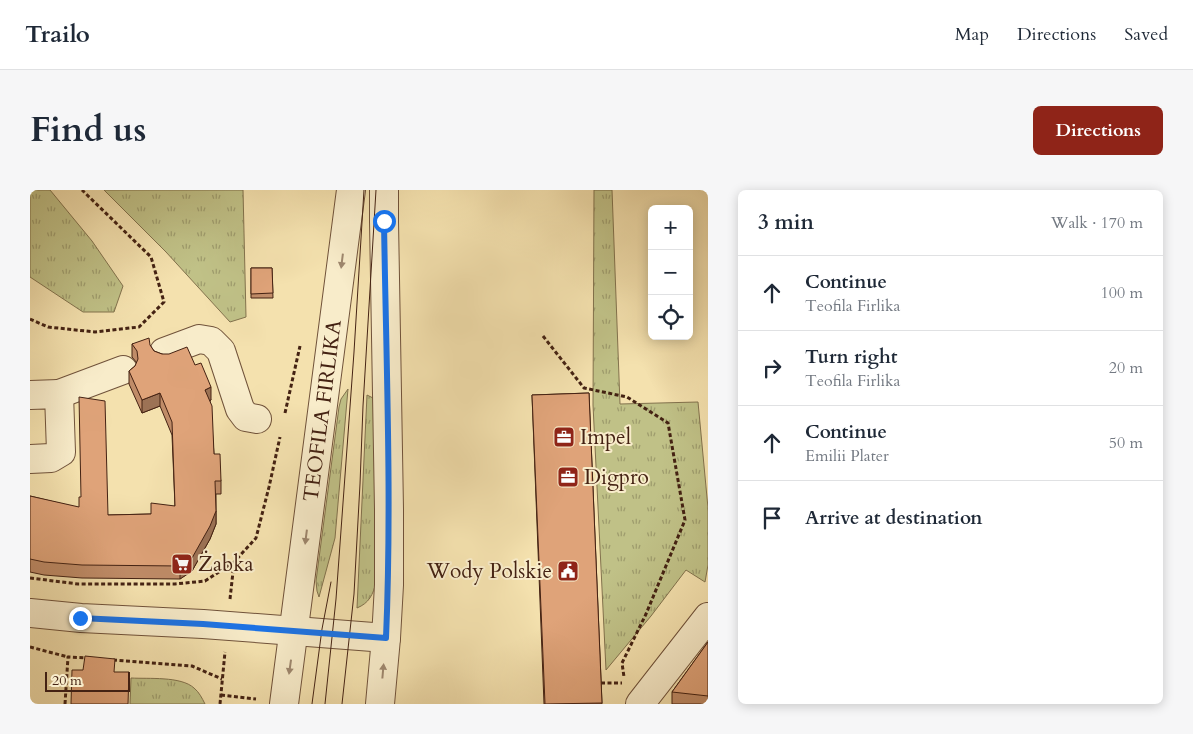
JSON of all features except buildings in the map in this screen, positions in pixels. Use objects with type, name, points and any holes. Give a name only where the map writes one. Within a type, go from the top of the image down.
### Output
[{"type":"street","name":"TEOFILA FIRLIKA","points":[[284,704],[295,631],[350,190]]},
{"type":"street","points":[[380,704],[389,585],[390,509],[384,190]]},
{"type":"street","points":[[164,352],[199,339],[211,341],[221,351],[240,409],[246,417],[257,419]]},
{"type":"street","points":[[30,396],[58,394],[123,370]]},
{"type":"street","points":[[30,459],[51,458],[60,452],[58,394]]},
{"type":"street","points":[[30,613],[386,638]]},
{"type":"street","points":[[640,704],[708,618]]},
{"type":"path","points":[[30,319],[48,328],[95,332],[139,326],[164,302],[151,256],[82,190]]},
{"type":"path","points":[[543,336],[584,388],[628,397],[668,423],[685,520],[646,614],[622,663],[625,683],[601,683]]},
{"type":"path","points":[[285,413],[302,337]]},
{"type":"path","points":[[30,578],[78,584],[133,585],[205,581],[234,562],[256,538],[270,487],[281,432]]},
{"type":"path","points":[[133,578],[133,585]]},
{"type":"path","points":[[30,647],[68,657],[96,659]]},
{"type":"path","points":[[66,704],[68,657]]},
{"type":"path","points":[[106,659],[192,666],[222,679]]},
{"type":"path","points":[[220,704],[222,695]]},
{"type":"green space","points":[[30,190],[50,190],[92,241],[123,286],[114,312],[83,312],[30,277]]},
{"type":"green space","points":[[104,190],[243,190],[246,317],[230,322],[166,252]]},
{"type":"green space","points":[[594,190],[612,190],[620,404],[698,402],[708,508],[708,565],[705,582],[686,570],[606,670],[593,405]]},
{"type":"green space","points":[[348,389],[335,538],[319,597],[316,581],[339,407],[341,399]]},
{"type":"green space","points":[[367,395],[373,398],[374,403],[376,582],[370,598],[365,604],[357,608]]},
{"type":"green space","points":[[131,678],[164,679],[188,684],[196,690],[205,704],[130,704]]},
{"type":"tram line","points":[[325,704],[336,599],[364,190]]},
{"type":"tram line","points":[[342,704],[354,594],[376,190]]},
{"type":"tram line","points":[[312,704],[322,629],[331,582]]},
{"type":"place","name":"Impel","points":[[564,437]]},
{"type":"place","name":"Digpro","points":[[568,477]]},
{"type":"place","name":"Żabka","points":[[182,564]]},
{"type":"place","name":"Wody Polskie","points":[[568,571]]},
{"type":"route","points":[[80,618],[203,624],[386,638],[390,509],[384,221]]}]
